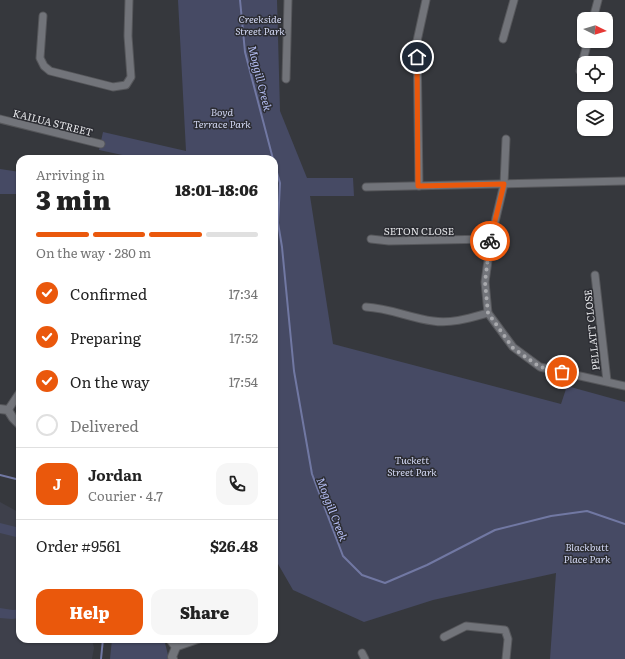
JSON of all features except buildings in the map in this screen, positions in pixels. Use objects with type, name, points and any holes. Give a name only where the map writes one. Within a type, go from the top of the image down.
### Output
[{"type":"street","points":[[43,16],[40,58],[44,66],[50,71],[113,87],[126,85],[131,78],[128,36],[129,0]]},
{"type":"street","points":[[286,79],[288,0]]},
{"type":"street","points":[[418,186],[417,42],[426,0]]},
{"type":"street","points":[[503,39],[514,0]]},
{"type":"street","points":[[595,12],[598,0]]},
{"type":"street","name":"KAILUA STREET","points":[[0,119],[101,144]]},
{"type":"street","points":[[506,139],[504,184],[491,239],[485,282],[488,313],[513,348],[540,367],[625,386]]},
{"type":"street","points":[[366,187],[625,181]]},
{"type":"street","name":"SETON CLOSE","points":[[371,239],[389,241],[491,239]]},
{"type":"street","name":"PELLATT CLOSE","points":[[595,276],[607,381]]},
{"type":"street","points":[[366,307],[378,307],[433,321],[452,322],[488,313]]},
{"type":"street","points":[[16,396],[4,410],[16,421]]},
{"type":"street","points":[[444,637],[466,626],[505,630],[508,639],[506,659]]},
{"type":"street","points":[[173,643],[176,647]]},
{"type":"street","points":[[173,659],[172,657],[176,647],[188,643]]},
{"type":"shaded area","points":[[0,502],[16,511],[16,643],[93,643],[94,648],[92,659],[0,659]]},
{"type":"green space","points":[[178,0],[277,0],[280,111],[307,178],[353,178],[354,196],[310,196],[333,344],[561,404],[567,386],[625,402],[625,659],[550,659],[556,573],[433,600],[364,622],[293,590],[278,564],[278,155],[122,155],[99,150],[103,132],[186,151]]},
{"type":"green space","points":[[0,169],[16,171],[16,194],[0,194]]},
{"type":"green space","points":[[0,523],[16,527],[16,537],[0,533]]},
{"type":"green space","points":[[0,608],[16,610],[16,618],[0,618]]},
{"type":"green space","points":[[112,643],[165,643],[169,659],[110,659]]},
{"type":"waterway","name":"Moggill Creek","points":[[240,0],[245,52],[272,155]]},
{"type":"waterway","name":"Moggill Creek","points":[[278,176],[280,183],[278,223]]},
{"type":"waterway","name":"Moggill Creek","points":[[278,223],[282,247],[294,371],[312,474],[343,556],[362,575],[385,583],[427,565],[495,530],[551,516],[587,511],[625,524]]},
{"type":"waterway","name":"Moggill Creek","points":[[0,475],[16,479]]},
{"type":"waterway","name":"Moggill Creek","points":[[101,659],[103,643]]},
{"type":"way so far","points":[[490,241],[485,282],[488,313],[513,348],[540,367],[562,372]]},
{"type":"route","points":[[417,57],[418,186],[504,184],[490,241]]},
{"type":"park label","name":"Creekside Street Park","points":[[260,24]]},
{"type":"park label","name":"Boyd Terrace Park","points":[[222,116]]},
{"type":"park label","name":"Tuckett Street Park","points":[[412,464]]},
{"type":"park label","name":"Blackbutt Place Park","points":[[587,552]]}]
